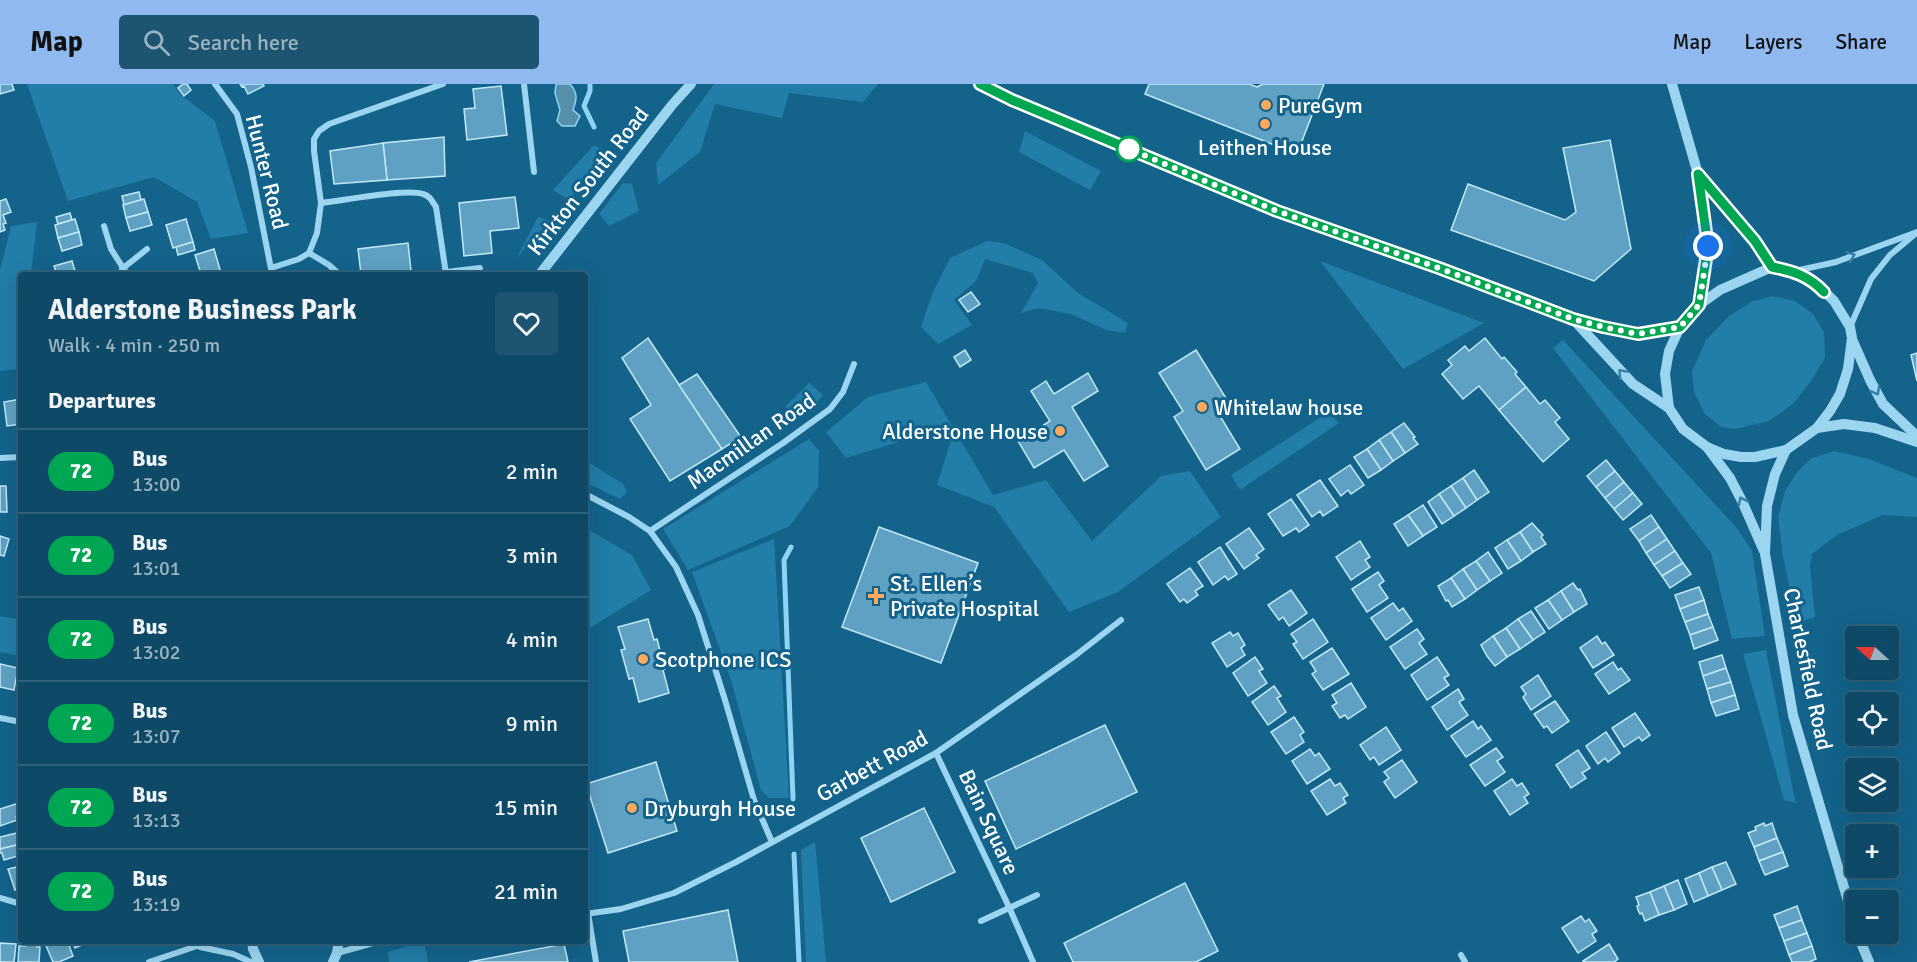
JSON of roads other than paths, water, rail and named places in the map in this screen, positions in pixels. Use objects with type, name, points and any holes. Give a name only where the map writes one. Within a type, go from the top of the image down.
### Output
[{"type":"street","name":"Hunter Road","points":[[215,84],[237,114],[251,167],[272,271]]},
{"type":"street","points":[[272,271],[309,253],[317,233],[321,203],[314,139],[319,131],[329,124],[443,84]]},
{"type":"street","points":[[524,84],[534,172]]},
{"type":"street","name":"Kirkton South Road","points":[[542,272],[672,105],[691,84]]},
{"type":"street","points":[[980,84],[1012,100],[1277,211],[1439,268],[1573,319],[1638,334],[1680,327]]},
{"type":"street","points":[[1672,84],[1698,174],[1708,246],[1699,305]]},
{"type":"street","points":[[1698,174],[1755,241],[1772,267]]},
{"type":"street","points":[[321,203],[407,193],[426,194],[436,207],[446,272]]},
{"type":"street","points":[[104,226],[111,249],[124,272],[147,249]]},
{"type":"street","points":[[1573,319],[1633,384],[1668,408],[1683,429],[1707,447],[1724,454],[1741,457],[1755,457],[1786,450],[1816,428],[1830,411],[1840,393],[1848,369],[1851,333],[1871,279],[1890,255],[1917,233]]},
{"type":"street","points":[[1795,271],[1836,262],[1917,233]]},
{"type":"street","points":[[309,253],[337,272]]},
{"type":"street","points":[[1668,408],[1665,374],[1669,351],[1680,327],[1699,305],[1720,290],[1772,267],[1795,271],[1815,282],[1834,301],[1883,404],[1917,436]]},
{"type":"street","points":[[453,272],[480,268]]},
{"type":"street","name":"Macmillan Road","points":[[650,531],[830,409],[843,392],[854,364]]},
{"type":"street","points":[[1816,428],[1844,424],[1875,428],[1917,442]]},
{"type":"street","name":"Charlesfield Road","points":[[1707,447],[1730,478],[1765,554]]},
{"type":"street","name":"Charlesfield Road","points":[[1786,450],[1775,474],[1767,506],[1765,554],[1793,716],[1845,891]]},
{"type":"street","points":[[0,458],[18,457]]},
{"type":"street","points":[[588,496],[650,531],[676,567],[698,615],[754,800],[772,842]]},
{"type":"street","name":"Garbett Road","points":[[588,913],[621,909],[674,893],[936,753],[1076,655],[1121,620]]},
{"type":"street","points":[[0,718],[18,721]]},
{"type":"street","name":"Bain Square","points":[[936,753],[1033,962]]},
{"type":"street","name":"Bain Square","points":[[981,921],[1037,895]]},
{"type":"street","points":[[0,898],[18,903]]},
{"type":"street","points":[[588,918],[596,962]]},
{"type":"street","points":[[149,962],[204,944]]},
{"type":"street","points":[[252,944],[259,962]]},
{"type":"street","points":[[335,957],[372,944]]},
{"type":"street","points":[[1862,944],[1869,962]]},
{"type":"street","points":[[198,946],[233,954],[251,962]]},
{"type":"street","points":[[1461,955],[1465,962]]},
{"type":"waterway","points":[[590,84],[590,91],[584,106],[594,127]]},
{"type":"waterway","points":[[791,547],[784,560],[793,799]]},
{"type":"waterway","points":[[794,854],[799,962]]},
{"type":"place","name":"PureGym","points":[[1266,105]]},
{"type":"place","name":"Leithen House","points":[[1265,124]]},
{"type":"place","name":"Whitelaw house","points":[[1202,407]]},
{"type":"place","name":"Alderstone House","points":[[1060,431]]},
{"type":"place","name":"St. Ellen’s Private Hospital","points":[[876,596]]},
{"type":"place","name":"Scotphone ICS","points":[[643,659]]},
{"type":"place","name":"Dryburgh House","points":[[632,808]]}]
